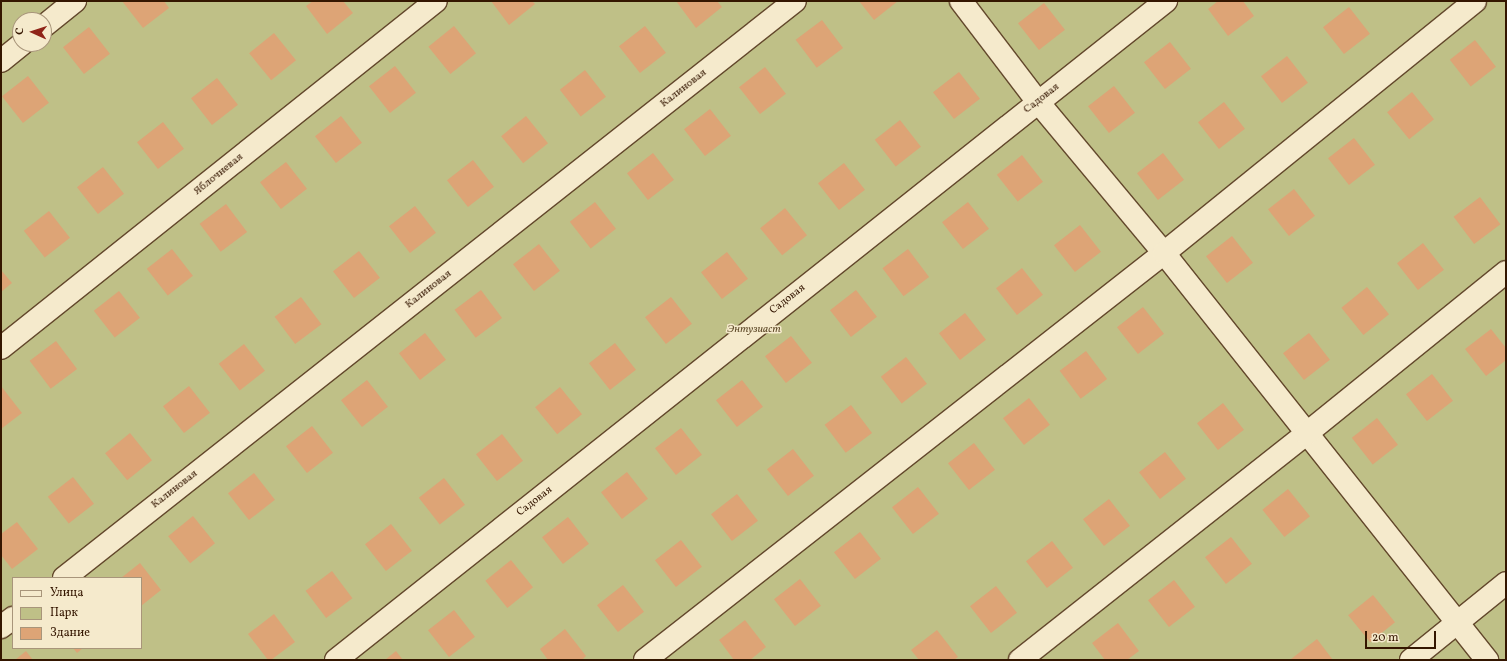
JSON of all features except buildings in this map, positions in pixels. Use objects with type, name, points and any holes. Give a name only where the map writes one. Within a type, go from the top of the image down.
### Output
[{"type":"street","points":[[52,20],[75,1]]},
{"type":"street","name":"Яблочневая","points":[[1,348],[436,1]]},
{"type":"street","name":"Калиновая","points":[[65,577],[795,1]]},
{"type":"street","points":[[961,1],[1038,102],[1164,253],[1486,660]]},
{"type":"street","name":"Садовая","points":[[336,660],[1166,1]]},
{"type":"street","points":[[645,660],[1164,253],[1475,1]]},
{"type":"street","points":[[1,61],[12,52]]},
{"type":"street","points":[[1020,660],[1306,434],[1506,272]]},
{"type":"street","points":[[1411,660],[1506,584]]},
{"type":"street","points":[[1,627],[12,619]]},
{"type":"green space","name":"Энтузиаст","points":[[1,1],[1506,1],[1506,660],[1,660]]}]
